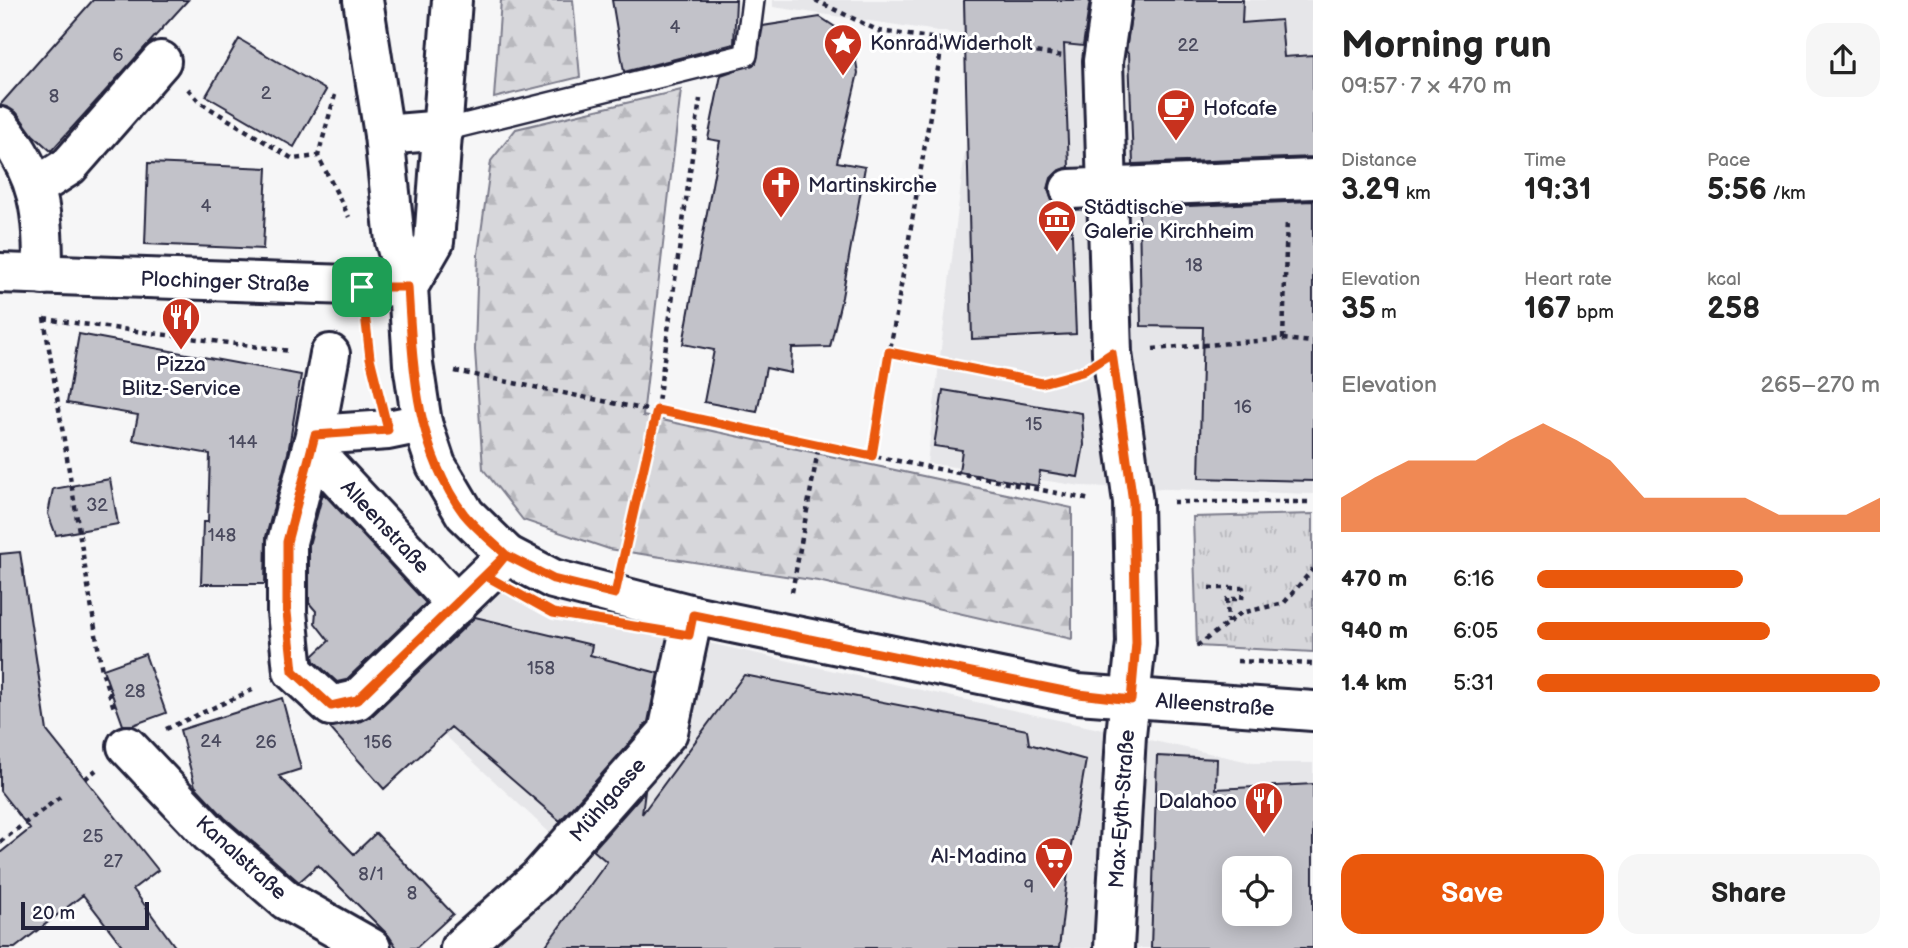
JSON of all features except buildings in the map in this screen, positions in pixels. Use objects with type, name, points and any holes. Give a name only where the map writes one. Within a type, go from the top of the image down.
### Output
[{"type":"street","name":"Alleenstraße","points":[[363,0],[384,135],[395,241],[408,287],[412,364],[422,423],[436,465],[465,514],[506,555],[553,579],[693,615],[1079,694],[1131,700],[1313,711]]},
{"type":"street","points":[[408,287],[434,242],[452,0]]},
{"type":"street","name":"Max-Eyth-Straße","points":[[1111,0],[1103,61],[1112,353],[1133,502],[1136,643],[1125,735],[1114,948]]},
{"type":"street","points":[[36,187],[69,166],[161,61]]},
{"type":"street","points":[[0,127],[21,152],[36,187],[43,226],[43,275]]},
{"type":"street","points":[[384,135],[444,130]]},
{"type":"street","points":[[1070,189],[1301,180]]},
{"type":"street","name":"Plochinger Straße","points":[[0,273],[408,287]]},
{"type":"street","points":[[330,354],[314,442],[287,542],[287,612],[293,671],[331,706],[357,700],[506,555]]},
{"type":"street","points":[[314,442],[422,423]]},
{"type":"street","name":"Alleenstraße","points":[[314,442],[457,605]]},
{"type":"street","name":"Mühlgasse","points":[[460,948],[538,879],[668,732],[693,615]]},
{"type":"street","name":"Kanalstraße","points":[[127,746],[210,834],[286,900],[371,948]]},
{"type":"lane","points":[[444,130],[746,55],[753,0]]},
{"type":"path","points":[[815,0],[879,31],[1103,61]]},
{"type":"path","points":[[872,456],[943,39]]},
{"type":"path","points":[[161,61],[201,103],[281,152],[293,159],[318,156]]},
{"type":"path","points":[[615,594],[657,410],[705,66]]},
{"type":"path","points":[[335,93],[318,156],[352,224]]},
{"type":"path","points":[[1283,340],[1301,180]]},
{"type":"path","points":[[293,671],[127,746],[102,671],[44,319],[330,354]]},
{"type":"path","points":[[889,352],[1042,383],[1082,372],[1112,353],[1283,340],[1313,342]]},
{"type":"path","points":[[442,368],[1088,500],[1313,502]]},
{"type":"path","points":[[784,634],[819,445]]},
{"type":"path","points":[[1197,646],[1241,613],[1284,603],[1313,569]]},
{"type":"path","points":[[1209,588],[1243,588],[1242,599],[1227,599],[1228,623]]},
{"type":"path","points":[[0,842],[60,797]]},
{"type":"shaded area","points":[[773,0],[1313,0],[1313,494],[1081,486],[927,463],[979,37],[773,7]]},
{"type":"shaded area","points":[[474,564],[553,609],[1254,763],[1313,763],[1313,948],[439,948],[551,834],[377,672]]},
{"type":"green space","points":[[501,0],[573,0],[580,77],[494,98]]},
{"type":"green space","points":[[681,90],[643,416],[1072,508],[1072,639],[818,581],[609,549],[523,520],[483,469],[475,350],[478,254],[491,161],[516,129]]},
{"type":"green space","points":[[1313,514],[1313,652],[1197,646],[1193,517]]},
{"type":"place","name":"Konrad Widerholt","points":[[843,77]]},
{"type":"place","name":"Hofcafe","points":[[1176,142]]},
{"type":"place","name":"Martinskirche","points":[[781,219]]},
{"type":"place","name":"Städtische Galerie Kirchheim","points":[[1057,253]]},
{"type":"place","name":"Pizza Blitz-Service","points":[[181,351]]},
{"type":"place","name":"Dalahoo","points":[[1264,835]]},
{"type":"place","name":"Al-Madina","points":[[1054,890]]},
{"type":"route","points":[[362,287],[370,358],[388,430],[315,435],[287,542],[287,612],[293,671],[331,706],[357,700],[488,577],[506,555],[553,579],[615,594],[657,410],[872,456],[889,352],[1042,383],[1082,372],[1112,353],[1133,502],[1136,643],[1131,700],[1079,694],[693,615],[689,635],[553,613],[493,581],[488,577],[506,555],[465,514],[436,465],[422,423],[412,364],[408,287],[362,287]]}]
